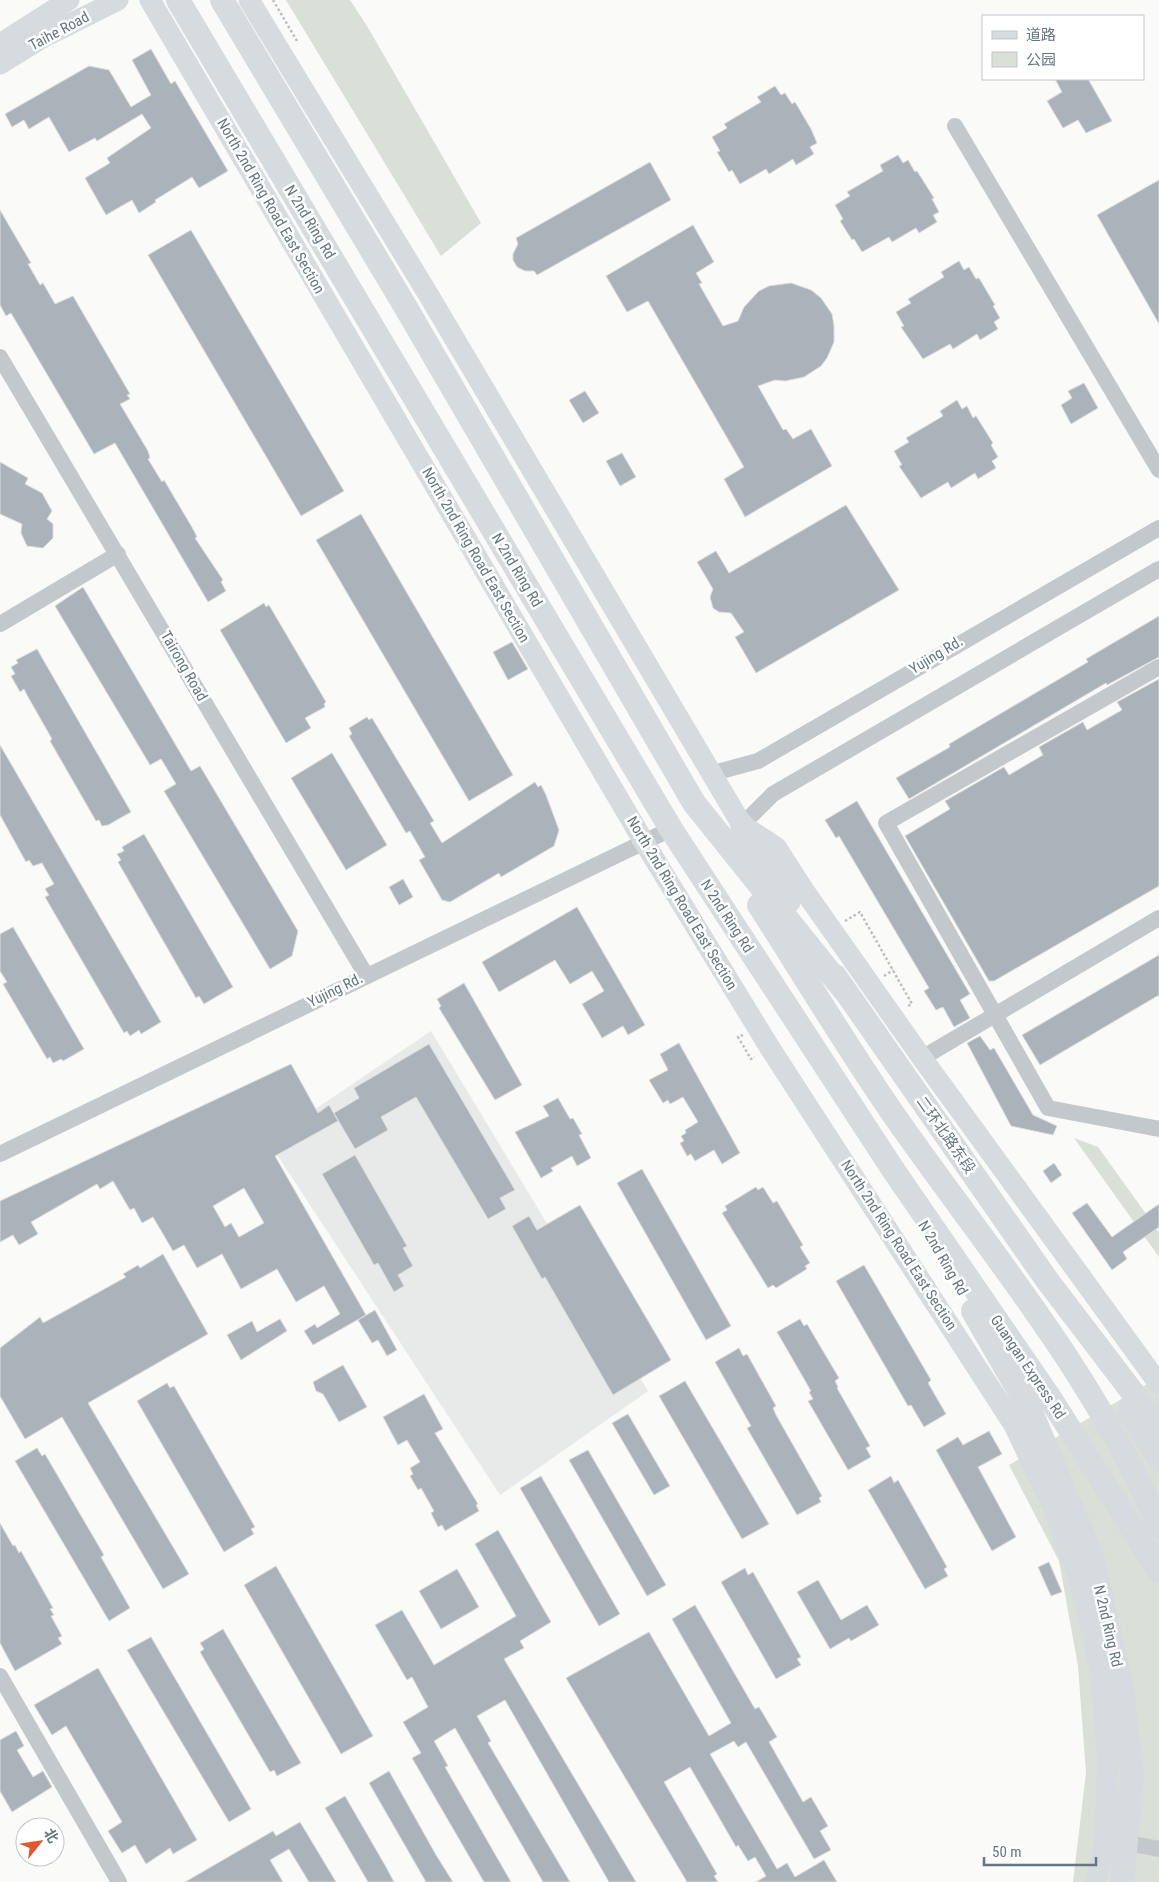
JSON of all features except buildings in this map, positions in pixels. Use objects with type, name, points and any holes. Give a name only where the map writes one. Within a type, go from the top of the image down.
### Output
[{"type":"highway","name":"N 2nd Ring Rd","points":[[178,0],[671,829],[892,1168],[1031,1412],[1092,1556],[1122,1689],[1132,1777],[1122,1882]]},
{"type":"highway","points":[[222,0],[405,306],[694,803],[889,1107],[1066,1355],[1141,1486],[1159,1526]]},
{"type":"highway","points":[[694,803],[844,990]]},
{"type":"highway","points":[[742,825],[844,990]]},
{"type":"highway","name":"二环北路东段","points":[[844,990],[1047,1280]]},
{"type":"highway","name":"Guangan Express Rd","points":[[892,1168],[1050,1398],[1159,1570]]},
{"type":"highway","points":[[1047,1280],[1159,1428]]},
{"type":"highway","points":[[1047,1280],[1159,1458]]},
{"type":"main road","name":"Taihe Road","points":[[0,44],[69,0]]},
{"type":"main road","name":"Taihe Road","points":[[0,64],[42,38],[118,0]]},
{"type":"main road","name":"North 2nd Ring Road East Section","points":[[150,0],[644,842],[770,1048],[1014,1425],[1052,1505],[1079,1579],[1100,1668],[1108,1760],[1105,1838],[1096,1882]]},
{"type":"main road","points":[[249,0],[428,294],[710,774],[742,825],[776,846],[803,889],[922,1058],[1159,1384]]},
{"type":"street","points":[[955,126],[1159,470]]},
{"type":"street","name":"Tairong Road","points":[[0,357],[366,975]]},
{"type":"street","name":"Yujing Rd.","points":[[710,774],[758,761],[1159,528]]},
{"type":"street","points":[[0,624],[118,554]]},
{"type":"street","points":[[742,825],[773,794],[1159,569]]},
{"type":"street","points":[[1159,667],[886,823],[1048,1108],[1159,1129]]},
{"type":"street","name":"Yujing Rd.","points":[[0,1154],[366,975],[671,829]]},
{"type":"street","points":[[922,1058],[1159,918]]},
{"type":"street","points":[[0,1676],[119,1882]]},
{"type":"street","points":[[1105,1838],[1159,1850]]},
{"type":"path","points":[[274,0],[297,40]]},
{"type":"path","points":[[860,912],[912,1004]]},
{"type":"shaded area","points":[[431,1031],[648,1391],[500,1495],[268,1141]]},
{"type":"green space","points":[[286,0],[350,0],[367,26],[481,223],[441,256]]},
{"type":"green space","points":[[1074,1138],[1098,1147],[1159,1232],[1159,1257]]},
{"type":"green space","points":[[1159,1377],[1159,1882],[1073,1882],[1086,1773],[1078,1666],[1059,1561],[1009,1465]]}]
